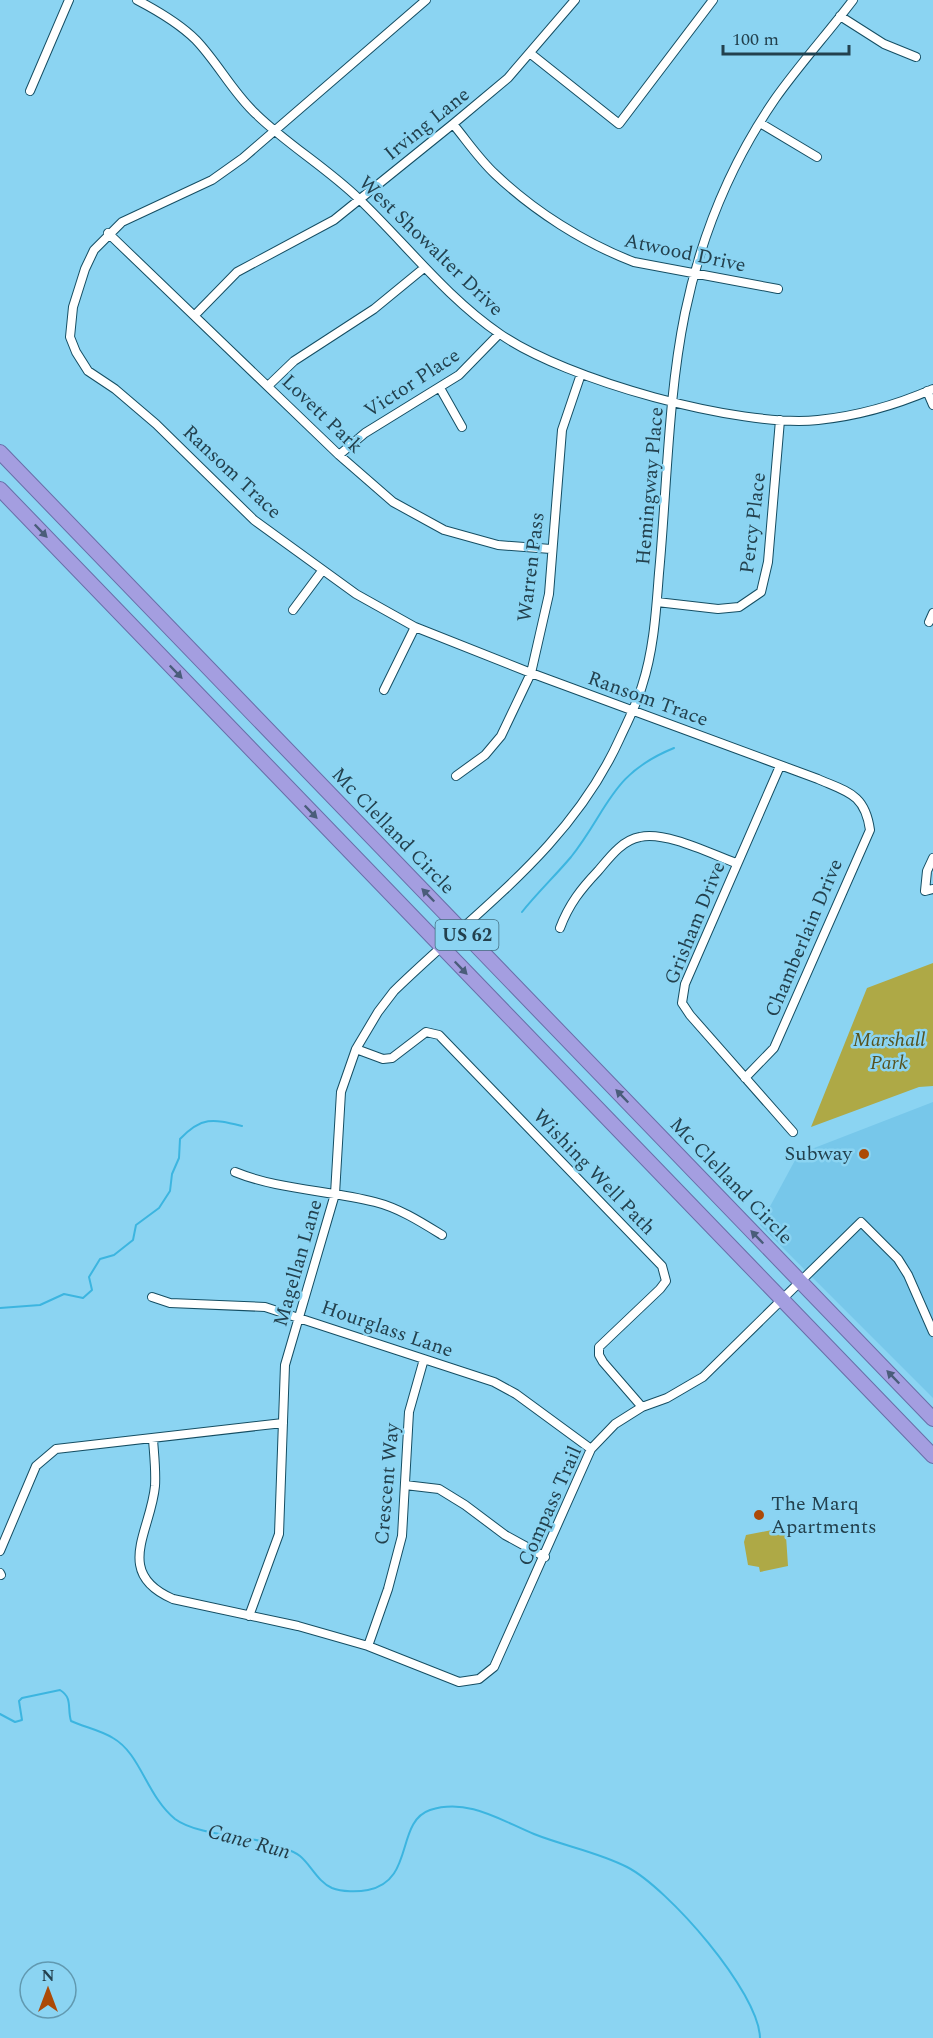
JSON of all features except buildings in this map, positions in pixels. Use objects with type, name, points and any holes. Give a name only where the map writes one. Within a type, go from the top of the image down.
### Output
[{"type":"highway","name":"Mc Clelland Circle","points":[[0,452],[933,1419]]},
{"type":"highway","name":"US 62","points":[[0,489],[933,1456]]},
{"type":"street","points":[[30,91],[69,0]]},
{"type":"street","name":"West Showalter Drive","points":[[137,0],[173,20],[196,39],[254,112],[275,131],[327,170],[360,200],[424,268],[499,334],[529,352],[581,374],[626,389],[736,414],[780,420],[817,420],[860,414],[930,390]]},
{"type":"street","name":"Ransom Trace","points":[[426,0],[275,131],[212,180],[140,212],[108,233],[94,250],[85,268],[73,306],[70,337],[76,352],[88,371],[115,389],[156,424],[254,520],[356,594],[415,627],[852,794],[862,803]]},
{"type":"street","name":"Irving Lane","points":[[195,315],[237,272],[334,220],[453,124],[508,78],[531,54],[575,0]]},
{"type":"street","points":[[531,54],[619,124],[713,0]]},
{"type":"street","name":"Hemingway Place","points":[[441,946],[527,870],[557,838],[602,771],[632,711],[642,686],[654,638],[674,400],[684,314],[695,272],[728,180],[760,123],[777,97],[853,0]]},
{"type":"street","points":[[840,16],[884,44],[916,57]]},
{"type":"street","points":[[760,123],[817,157]]},
{"type":"street","name":"Atwood Drive","points":[[453,124],[493,172],[537,209],[612,254],[634,262],[778,289]]},
{"type":"street","name":"Lovett Park","points":[[108,233],[339,455],[393,502],[444,530],[498,545],[551,549]]},
{"type":"street","points":[[269,386],[294,360],[374,309],[424,268]]},
{"type":"street","name":"Victor Place","points":[[339,455],[365,433],[459,375],[499,334]]},
{"type":"street","name":"Warren Pass","points":[[456,776],[485,755],[501,736],[531,673],[549,594],[562,430],[581,374]]},
{"type":"street","points":[[440,388],[462,427]]},
{"type":"street","points":[[930,390],[933,405]]},
{"type":"street","name":"Percy Place","points":[[657,602],[718,609],[739,607],[761,592],[768,562],[780,420]]},
{"type":"street","points":[[293,610],[322,571]]},
{"type":"street","points":[[929,622],[933,613]]},
{"type":"street","points":[[384,690],[415,627]]},
{"type":"street","name":"Grisham Drive","points":[[780,766],[685,984],[682,1003],[793,1132]]},
{"type":"street","name":"Chamberlain Drive","points":[[746,1078],[774,1048],[870,830],[867,812],[862,803]]},
{"type":"street","points":[[560,928],[567,909],[578,892],[621,846],[639,837],[663,837],[736,863]]},
{"type":"street","points":[[933,858],[927,871],[926,891],[933,889]]},
{"type":"street","name":"Magellan Lane","points":[[249,1616],[279,1534],[285,1365],[335,1194],[341,1092],[356,1049],[378,1012],[394,991],[441,946]]},
{"type":"street","name":"Wishing Well Path","points":[[356,1049],[387,1059],[400,1055],[426,1032],[439,1035],[662,1266],[666,1281],[660,1289],[599,1347],[599,1355],[603,1362],[642,1407]]},
{"type":"street","points":[[235,1172],[257,1181],[377,1202],[416,1219],[441,1235]]},
{"type":"street","name":"Compass Trail","points":[[368,1646],[459,1682],[479,1679],[494,1666],[545,1557],[591,1449],[615,1424],[642,1407],[667,1398],[704,1377],[861,1222],[898,1259],[908,1275],[933,1332]]},
{"type":"street","name":"Hourglass Lane","points":[[152,1297],[170,1303],[265,1307],[494,1382],[516,1394],[591,1449]]},
{"type":"street","name":"Crescent Way","points":[[368,1646],[388,1589],[402,1536],[409,1412],[424,1359]]},
{"type":"street","points":[[0,1551],[36,1466],[56,1449],[283,1424]]},
{"type":"street","points":[[153,1438],[155,1485],[149,1514],[138,1546],[141,1570],[154,1590],[173,1599],[298,1626],[368,1646]]},
{"type":"street","points":[[405,1485],[439,1489],[505,1535],[545,1557]]},
{"type":"shaded area","points":[[933,1102],[933,1398],[760,1225],[800,1151],[809,1150]]},
{"type":"green space","name":"Marshall Park","points":[[933,963],[933,1086],[919,1087],[811,1127],[867,988]]},
{"type":"green space","points":[[777,1529],[786,1536],[788,1566],[760,1572],[759,1567],[748,1565],[744,1542],[746,1535]]},
{"type":"waterway","points":[[522,912],[571,857],[623,781],[636,769],[674,748]]},
{"type":"waterway","points":[[0,1308],[40,1305],[64,1294],[83,1298],[92,1290],[89,1277],[100,1259],[114,1255],[133,1240],[136,1225],[159,1208],[170,1191],[172,1174],[179,1158],[180,1139],[195,1126],[208,1121],[242,1126]]},
{"type":"waterway","name":"Cane Run","points":[[0,1714],[15,1722],[22,1720],[19,1701],[22,1698],[60,1690],[67,1696],[71,1721],[108,1735],[123,1745],[157,1798],[175,1819],[197,1829],[265,1842],[292,1851],[298,1854],[323,1882],[336,1889],[364,1891],[383,1884],[393,1875],[399,1864],[412,1826],[419,1817],[430,1810],[444,1807],[484,1812],[534,1834],[616,1862],[644,1878],[665,1896],[708,1943],[745,1995],[756,2018],[760,2038]]},
{"type":"place","name":"Subway","points":[[864,1154]]},
{"type":"place","name":"The Marq Apartments","points":[[759,1515]]}]
